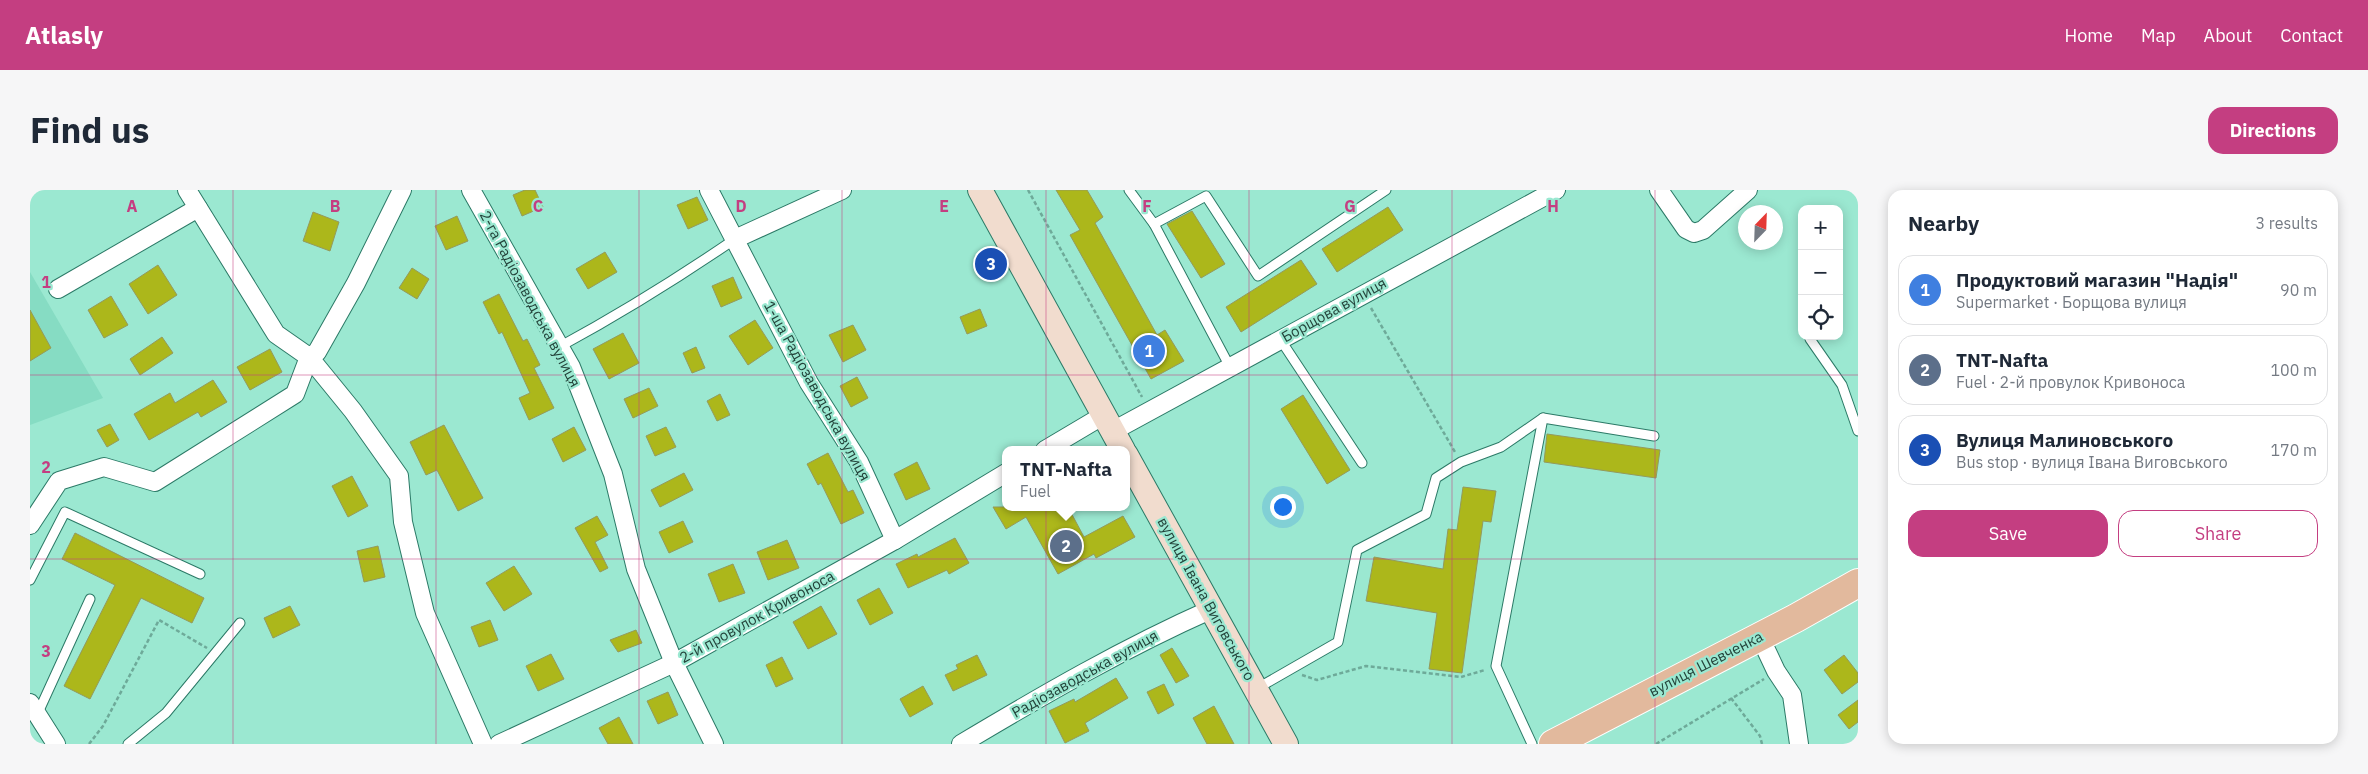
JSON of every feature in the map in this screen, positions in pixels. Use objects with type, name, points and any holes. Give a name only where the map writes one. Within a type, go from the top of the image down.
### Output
[{"type":"main road","name":"вулиця Шевченка","points":[[1553,744],[1760,637],[1858,583]]},
{"type":"street","points":[[187,190],[276,334],[309,357],[353,411],[399,476],[403,522],[425,613],[483,744]]},
{"type":"street","points":[[30,525],[59,481],[104,467],[155,482],[295,394],[309,357],[317,352],[351,292],[402,190]]},
{"type":"street","name":"2-га Радіозаводська вулиця","points":[[471,190],[571,367],[613,474],[636,569],[674,663],[714,744]]},
{"type":"street","name":"1-ша Радіозаводська вулиця","points":[[709,190],[809,383],[859,462],[895,540]]},
{"type":"street","points":[[735,240],[842,190]]},
{"type":"street","points":[[980,190],[1113,432],[1060,446]]},
{"type":"street","name":"Борщова вулиця","points":[[1113,432],[1230,366],[1556,190]]},
{"type":"street","points":[[1659,190],[1686,229],[1694,233],[1703,230],[1748,190]]},
{"type":"street","points":[[58,290],[198,208]]},
{"type":"street","name":"вулиця Івана Виговського","points":[[1130,461],[1286,744]]},
{"type":"street","name":"2-й провулок Кривоноса","points":[[498,744],[674,663],[895,540],[1002,476]]},
{"type":"street","name":"Радіозаводська вулиця","points":[[961,744],[1030,702],[1145,639],[1212,610]]},
{"type":"street","points":[[1760,637],[1776,671],[1792,695],[1799,744]]},
{"type":"street","points":[[34,709],[56,744]]},
{"type":"lane","points":[[1130,190],[1154,224],[1230,366]]},
{"type":"lane","points":[[1154,224],[1206,196],[1258,276],[1386,190]]},
{"type":"lane","points":[[559,346],[605,322],[673,281],[735,240]]},
{"type":"lane","points":[[1280,339],[1362,463]]},
{"type":"lane","points":[[1811,340],[1842,385],[1858,431]]},
{"type":"lane","points":[[1532,744],[1496,666],[1543,418]]},
{"type":"lane","points":[[1256,689],[1338,642],[1357,550],[1426,514],[1436,478],[1461,462],[1501,447],[1543,418],[1654,436]]},
{"type":"lane","points":[[30,580],[64,512],[200,574]]},
{"type":"lane","points":[[34,709],[90,599]]},
{"type":"lane","points":[[128,744],[166,714],[240,622]]},
{"type":"path","points":[[1028,190],[1150,411]]},
{"type":"path","points":[[1363,294],[1461,462]]},
{"type":"path","points":[[89,744],[103,726],[159,620],[214,653]]},
{"type":"path","points":[[1288,671],[1317,680],[1366,666],[1461,677],[1496,666]]},
{"type":"path","points":[[1656,744],[1776,671]]},
{"type":"path","points":[[1732,698],[1760,736],[1762,744]]},
{"type":"shaded area","points":[[30,272],[103,398],[30,425]]},
{"type":"building","points":[[525,190],[535,190],[543,207],[522,216],[513,195]]},
{"type":"building","points":[[1056,190],[1087,190],[1103,217],[1095,223],[1157,335],[1165,330],[1184,361],[1151,379],[1070,235],[1080,230]]},
{"type":"building","points":[[697,197],[708,220],[688,229],[677,205]]},
{"type":"building","points":[[1388,207],[1403,230],[1337,272],[1322,249]]},
{"type":"building","points":[[1192,211],[1225,264],[1201,278],[1167,224]]},
{"type":"building","points":[[313,212],[339,222],[330,251],[303,241]]},
{"type":"building","points":[[457,216],[468,241],[446,250],[435,226]]},
{"type":"building","points":[[605,252],[617,272],[588,289],[576,269]]},
{"type":"building","points":[[1301,260],[1317,284],[1241,332],[1226,307]]},
{"type":"building","points":[[158,265],[177,295],[148,314],[129,284]]},
{"type":"building","points":[[412,268],[429,279],[417,299],[399,288]]},
{"type":"building","points":[[733,277],[742,298],[721,307],[712,286]]},
{"type":"building","points":[[499,294],[523,341],[527,339],[540,365],[534,368],[554,408],[529,420],[519,398],[530,393],[502,332],[499,334],[483,302]]},
{"type":"building","points":[[111,296],[128,325],[104,338],[88,310]]},
{"type":"building","points":[[980,309],[987,326],[967,334],[960,317]]},
{"type":"building","points":[[30,310],[51,348],[30,361]]},
{"type":"building","points":[[755,320],[773,348],[748,365],[729,336]]},
{"type":"building","points":[[853,325],[866,350],[843,362],[829,335]]},
{"type":"building","points":[[623,333],[639,363],[609,379],[593,349]]},
{"type":"building","points":[[162,337],[173,353],[140,375],[130,359]]},
{"type":"building","points":[[696,347],[705,368],[692,373],[683,353]]},
{"type":"building","points":[[270,349],[282,372],[250,390],[237,367]]},
{"type":"building","points":[[857,377],[868,398],[851,407],[840,386]]},
{"type":"building","points":[[213,380],[227,402],[201,417],[198,412],[149,440],[134,414],[170,393],[175,403]]},
{"type":"building","points":[[649,388],[658,406],[633,418],[624,399]]},
{"type":"building","points":[[720,394],[730,415],[717,421],[707,401]]},
{"type":"building","points":[[1303,395],[1350,470],[1327,484],[1281,409]]},
{"type":"building","points":[[110,424],[119,440],[107,447],[97,430]]},
{"type":"building","points":[[444,425],[483,498],[458,511],[437,470],[426,475],[410,442]]},
{"type":"building","points":[[574,427],[586,450],[563,462],[552,439]]},
{"type":"building","points":[[666,427],[676,447],[655,456],[646,436]]},
{"type":"building","points":[[1547,434],[1660,450],[1656,478],[1544,462]]},
{"type":"building","points":[[828,453],[848,492],[853,490],[864,513],[841,524],[821,483],[818,485],[807,464]]},
{"type":"building","points":[[917,462],[930,489],[906,500],[894,474]]},
{"type":"building","points":[[684,473],[693,490],[660,507],[651,490]]},
{"type":"building","points":[[352,476],[368,506],[348,517],[332,486]]},
{"type":"building","points":[[1463,487],[1496,491],[1491,522],[1483,521],[1462,673],[1429,669],[1437,613],[1366,601],[1374,557],[1443,569],[1448,529],[1457,530]]},
{"type":"building","points":[[993,507],[1002,507],[1002,511],[1070,511],[1084,537],[1123,516],[1135,537],[1096,558],[1094,554],[1058,574],[1026,517],[1006,529]]},
{"type":"building","points":[[597,516],[608,535],[595,542],[608,568],[600,572],[575,528]]},
{"type":"building","points":[[683,521],[693,542],[669,553],[659,532]]},
{"type":"building","points":[[75,533],[204,598],[192,623],[141,598],[90,699],[64,686],[115,585],[62,559]]},
{"type":"building","points":[[955,538],[969,563],[949,574],[947,570],[908,588],[896,564],[917,554],[918,557]]},
{"type":"building","points":[[787,540],[799,568],[768,580],[757,552]]},
{"type":"building","points":[[378,546],[385,577],[364,582],[357,551]]},
{"type":"building","points":[[733,564],[745,593],[719,602],[708,574]]},
{"type":"building","points":[[514,566],[532,594],[504,611],[486,583]]},
{"type":"building","points":[[879,588],[893,613],[870,625],[857,600]]},
{"type":"building","points":[[290,606],[300,625],[273,638],[264,618]]},
{"type":"building","points":[[821,606],[837,634],[808,649],[793,622]]},
{"type":"building","points":[[490,620],[498,640],[479,647],[471,627]]},
{"type":"building","points":[[636,630],[642,643],[618,652],[610,640]]},
{"type":"building","points":[[1172,648],[1189,676],[1176,683],[1160,655]]},
{"type":"building","points":[[551,654],[564,679],[538,691],[526,666]]},
{"type":"building","points":[[977,655],[987,675],[953,691],[945,675],[958,669],[956,665]]},
{"type":"building","points":[[1844,655],[1858,673],[1858,682],[1842,694],[1824,670]]},
{"type":"building","points":[[782,657],[793,679],[776,687],[766,665]]},
{"type":"building","points":[[1116,678],[1128,698],[1085,723],[1089,731],[1065,743],[1049,711],[1074,699],[1075,702]]},
{"type":"building","points":[[1164,684],[1174,705],[1158,714],[1147,692]]},
{"type":"building","points":[[923,686],[933,704],[910,717],[900,699]]},
{"type":"building","points":[[668,692],[678,715],[658,724],[647,701]]},
{"type":"building","points":[[1858,700],[1858,722],[1849,729],[1838,715]]},
{"type":"building","points":[[1214,706],[1234,744],[1207,744],[1193,718]]},
{"type":"building","points":[[619,717],[633,744],[608,744],[599,728]]},
{"type":"place","name":"Вулиця Малиновського","points":[[991,264]]},
{"type":"place","name":"Продуктовий магазин \"Надія\"","points":[[1149,351]]},
{"type":"place","name":"TNT-Nafta","points":[[1066,546]]}]
